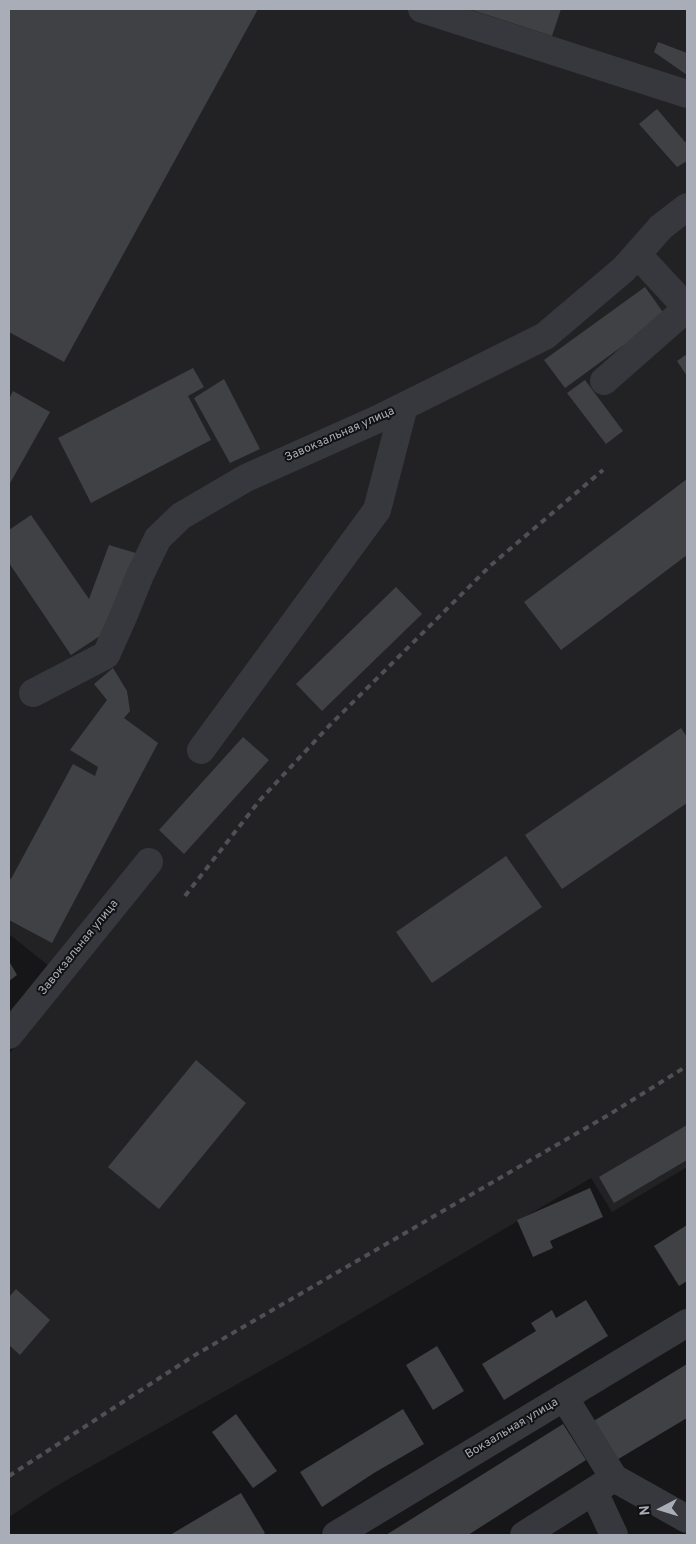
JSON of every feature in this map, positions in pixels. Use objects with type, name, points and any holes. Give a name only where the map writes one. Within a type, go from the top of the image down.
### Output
[{"type":"street","points":[[422,9],[687,94]]},
{"type":"street","name":"Завокзальная улица","points":[[33,693],[106,655],[158,538],[180,516],[246,478],[404,406],[545,336],[624,269],[661,227],[687,207]]},
{"type":"street","points":[[604,382],[687,308],[637,254]]},
{"type":"street","points":[[201,750],[377,510],[404,406]]},
{"type":"street","name":"Завокзальная улица","points":[[9,1035],[149,862]]},
{"type":"street","name":"Вокзальная улица","points":[[336,1535],[687,1323]]},
{"type":"street","points":[[564,1397],[604,1485],[614,1535]]},
{"type":"street","points":[[604,1485],[687,1519]]},
{"type":"street","points":[[524,1535],[604,1485]]},
{"type":"shaded area","points":[[9,9],[687,9],[687,1167],[612,1212],[591,1178],[312,1342],[58,1485],[9,1517],[9,1054],[69,982],[9,934]]},
{"type":"building","points":[[9,9],[258,9],[64,362],[9,332]]},
{"type":"building","points":[[469,9],[561,9],[552,36]]},
{"type":"building","points":[[658,42],[687,53],[687,75],[654,52]]},
{"type":"building","points":[[657,109],[685,142],[687,141],[687,161],[677,167],[639,124]]},
{"type":"building","points":[[645,287],[665,315],[565,388],[544,360]]},
{"type":"building","points":[[687,354],[687,376],[677,361]]},
{"type":"building","points":[[193,368],[204,387],[188,396],[211,440],[91,503],[58,438]]},
{"type":"building","points":[[224,379],[260,449],[230,463],[194,398]]},
{"type":"building","points":[[585,380],[623,431],[606,444],[567,393]]},
{"type":"building","points":[[13,391],[50,412],[9,485],[9,399]]},
{"type":"building","points":[[687,479],[687,555],[561,650],[524,602]]},
{"type":"building","points":[[31,515],[89,599],[109,545],[139,554],[109,630],[71,655],[9,563],[9,530]]},
{"type":"building","points":[[396,587],[422,614],[322,711],[296,684]]},
{"type":"building","points":[[113,668],[127,691],[130,711],[124,718],[158,743],[52,943],[9,920],[9,878],[11,879],[73,764],[95,776],[98,767],[70,750],[107,700],[94,684]]},
{"type":"building","points":[[681,728],[687,737],[687,803],[562,889],[525,835]]},
{"type":"building","points":[[243,737],[269,760],[184,854],[159,830]]},
{"type":"building","points":[[506,856],[542,907],[432,983],[396,932]]},
{"type":"building","points":[[9,961],[17,975],[9,981]]},
{"type":"building","points":[[196,1060],[246,1103],[159,1209],[108,1167]]},
{"type":"building","points":[[687,1125],[687,1160],[614,1203],[599,1177]]},
{"type":"building","points":[[590,1188],[603,1217],[550,1241],[553,1248],[533,1257],[517,1220]]},
{"type":"building","points":[[687,1225],[687,1281],[679,1286],[654,1246]]},
{"type":"building","points":[[16,1289],[50,1320],[20,1355],[9,1345],[9,1297]]},
{"type":"building","points":[[586,1300],[608,1336],[504,1400],[482,1364],[536,1331],[531,1323],[552,1310],[556,1318]]},
{"type":"building","points":[[437,1346],[464,1391],[433,1410],[406,1365]]},
{"type":"building","points":[[687,1364],[687,1418],[615,1461],[592,1422]]},
{"type":"building","points":[[403,1409],[424,1444],[374,1473],[322,1507],[300,1472]]},
{"type":"building","points":[[236,1414],[277,1471],[253,1488],[212,1432]]},
{"type":"building","points":[[563,1424],[586,1460],[468,1535],[386,1535]]},
{"type":"building","points":[[241,1493],[265,1533],[262,1535],[170,1535]]},
{"type":"railway","points":[[185,896],[260,800],[329,726],[490,566],[603,470]]},
{"type":"railway","points":[[9,1476],[195,1355],[610,1114],[687,1066]]}]
